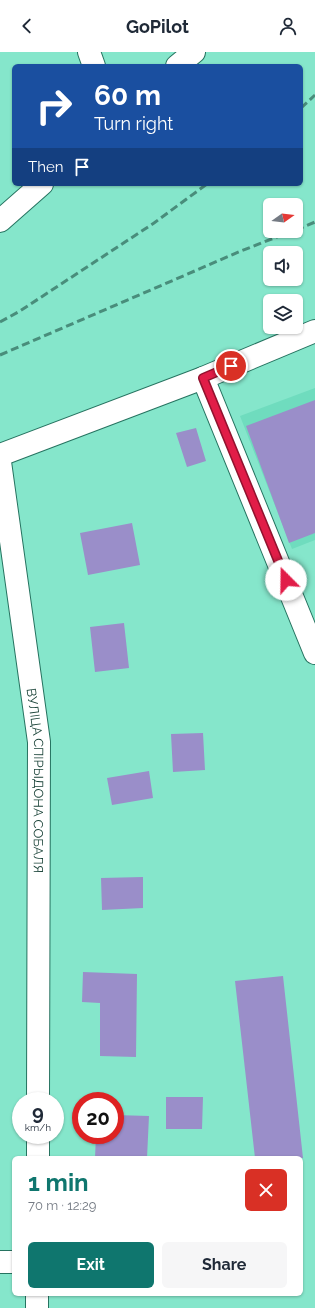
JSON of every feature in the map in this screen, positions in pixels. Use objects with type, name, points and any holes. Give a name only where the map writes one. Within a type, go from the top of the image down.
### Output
[{"type":"street","points":[[88,52],[93,64]]},
{"type":"street","points":[[179,64],[194,52]]},
{"type":"street","points":[[0,221],[40,186]]},
{"type":"street","points":[[0,455],[203,378],[315,331]]},
{"type":"street","points":[[203,378],[315,652]]},
{"type":"street","name":"ВУЛІЦА СПІРЫДОНА СОБАЛЯ","points":[[0,462],[39,742],[38,1092]]},
{"type":"street","points":[[38,1144],[38,1156]]},
{"type":"street","points":[[0,1262],[12,1262]]},
{"type":"street","points":[[37,1296],[37,1308]]},
{"type":"shaded area","points":[[315,388],[315,540],[292,549],[240,416]]},
{"type":"building","points":[[315,400],[315,533],[289,543],[246,426]]},
{"type":"building","points":[[196,428],[206,461],[187,467],[176,433]]},
{"type":"building","points":[[132,523],[140,565],[88,575],[80,533]]},
{"type":"building","points":[[124,623],[129,668],[95,672],[90,627]]},
{"type":"building","points":[[203,733],[205,770],[173,772],[171,734]]},
{"type":"building","points":[[149,771],[153,798],[112,805],[107,778]]},
{"type":"building","points":[[143,877],[143,908],[102,910],[101,878]]},
{"type":"building","points":[[83,972],[137,974],[136,1057],[100,1056],[100,1003],[82,1002]]},
{"type":"building","points":[[283,976],[303,1156],[255,1156],[235,981]]},
{"type":"building","points":[[166,1097],[203,1097],[202,1129],[166,1129]]},
{"type":"building","points":[[124,1115],[149,1116],[147,1156],[95,1156],[96,1144],[124,1144]]},
{"type":"railway","points":[[303,106],[315,95]]},
{"type":"railway","points":[[0,322],[20,311],[154,223],[204,186]]},
{"type":"railway","points":[[303,227],[315,222]]},
{"type":"railway","points":[[0,355],[274,238]]},
{"type":"route","points":[[231,366],[203,378],[286,580]]}]
